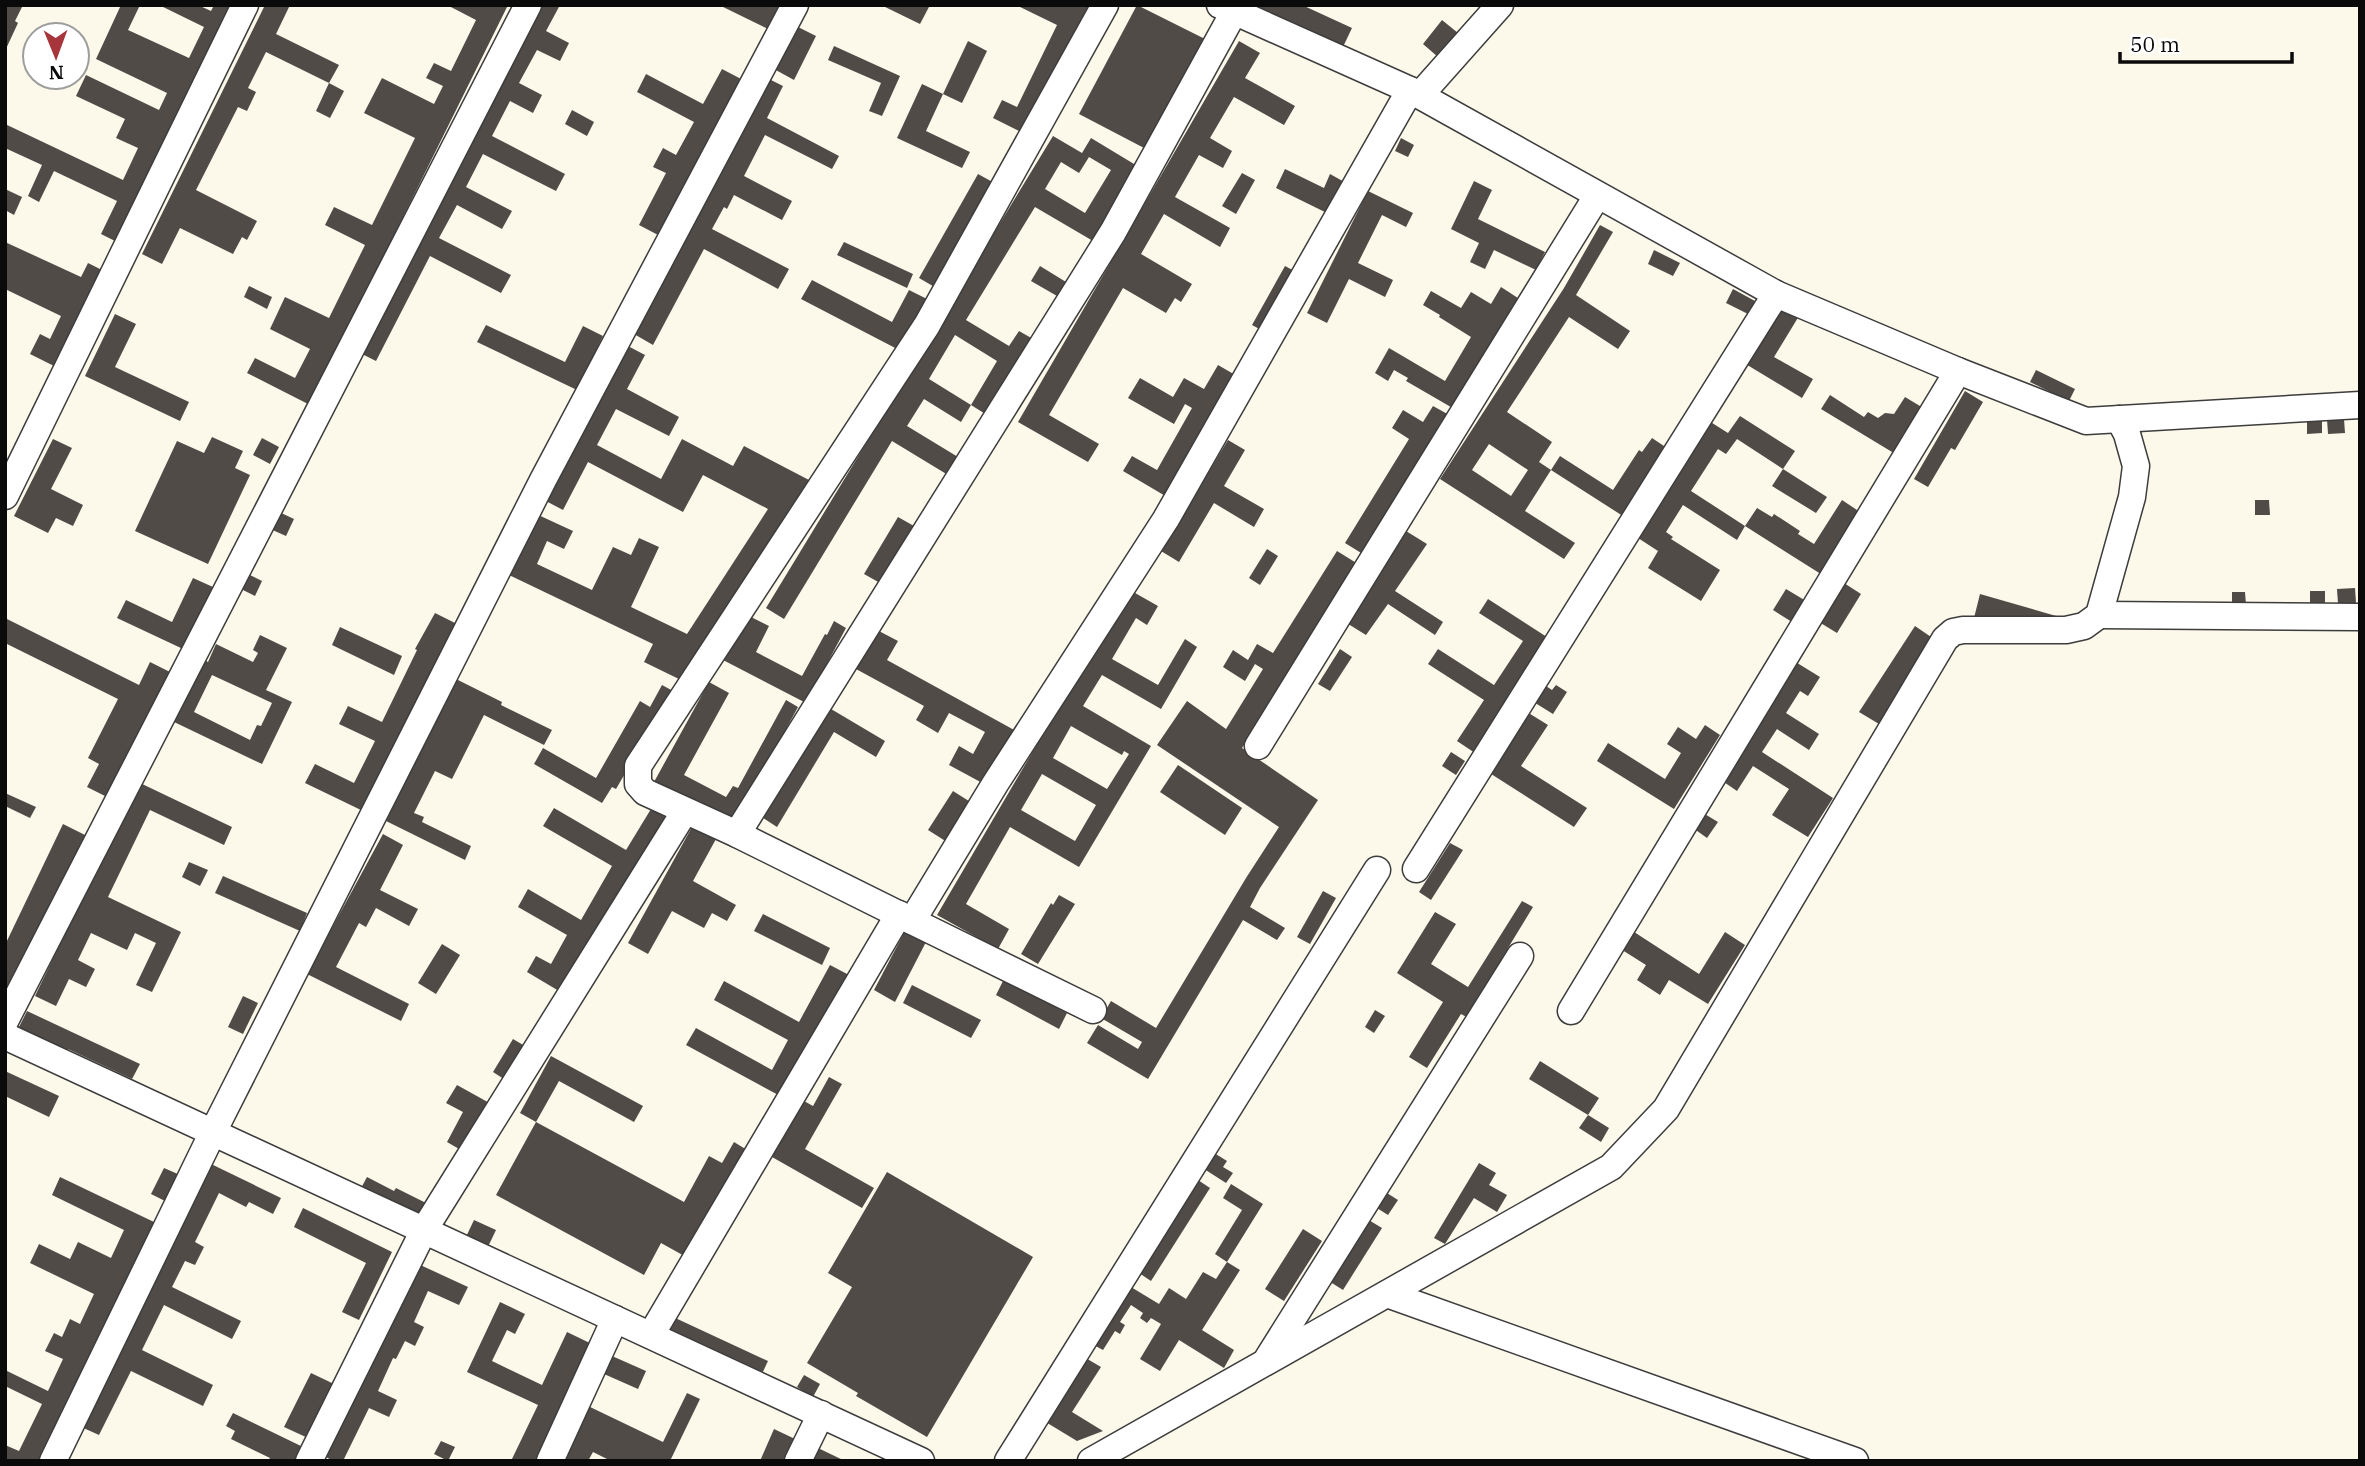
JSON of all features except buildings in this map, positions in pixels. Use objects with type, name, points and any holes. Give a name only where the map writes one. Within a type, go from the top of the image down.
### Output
[{"type":"street","points":[[5,496],[245,5]]},
{"type":"street","points":[[5,1021],[528,5]]},
{"type":"street","points":[[53,1461],[213,1132],[543,480],[795,5]]},
{"type":"street","points":[[1093,1010],[645,792],[638,784],[637,774],[640,759],[927,325],[1105,5]]},
{"type":"street","points":[[651,1335],[906,918],[1166,519],[1415,92],[1500,5]]},
{"type":"street","points":[[737,835],[1113,232],[1227,9],[1415,92],[1776,294],[1958,371],[2086,421],[2360,405]]},
{"type":"street","points":[[1258,746],[1597,196]]},
{"type":"street","points":[[1416,869],[1776,294]]},
{"type":"street","points":[[1571,1011],[1958,371]]},
{"type":"street","points":[[2099,615],[2132,497],[2136,466],[2127,434],[2119,419]]},
{"type":"street","points":[[1091,1461],[1611,1167],[1666,1109],[1945,639],[1953,632],[2066,630],[2084,626],[2099,615],[2360,617]]},
{"type":"street","points":[[309,1461],[424,1230],[685,811]]},
{"type":"street","points":[[1008,1461],[1377,870]]},
{"type":"street","points":[[1266,1362],[1520,956]]},
{"type":"street","points":[[5,1037],[921,1461]]},
{"type":"street","points":[[1387,1294],[1855,1461]]},
{"type":"street","points":[[550,1461],[615,1319]]},
{"type":"street","points":[[798,1461],[821,1415]]}]
